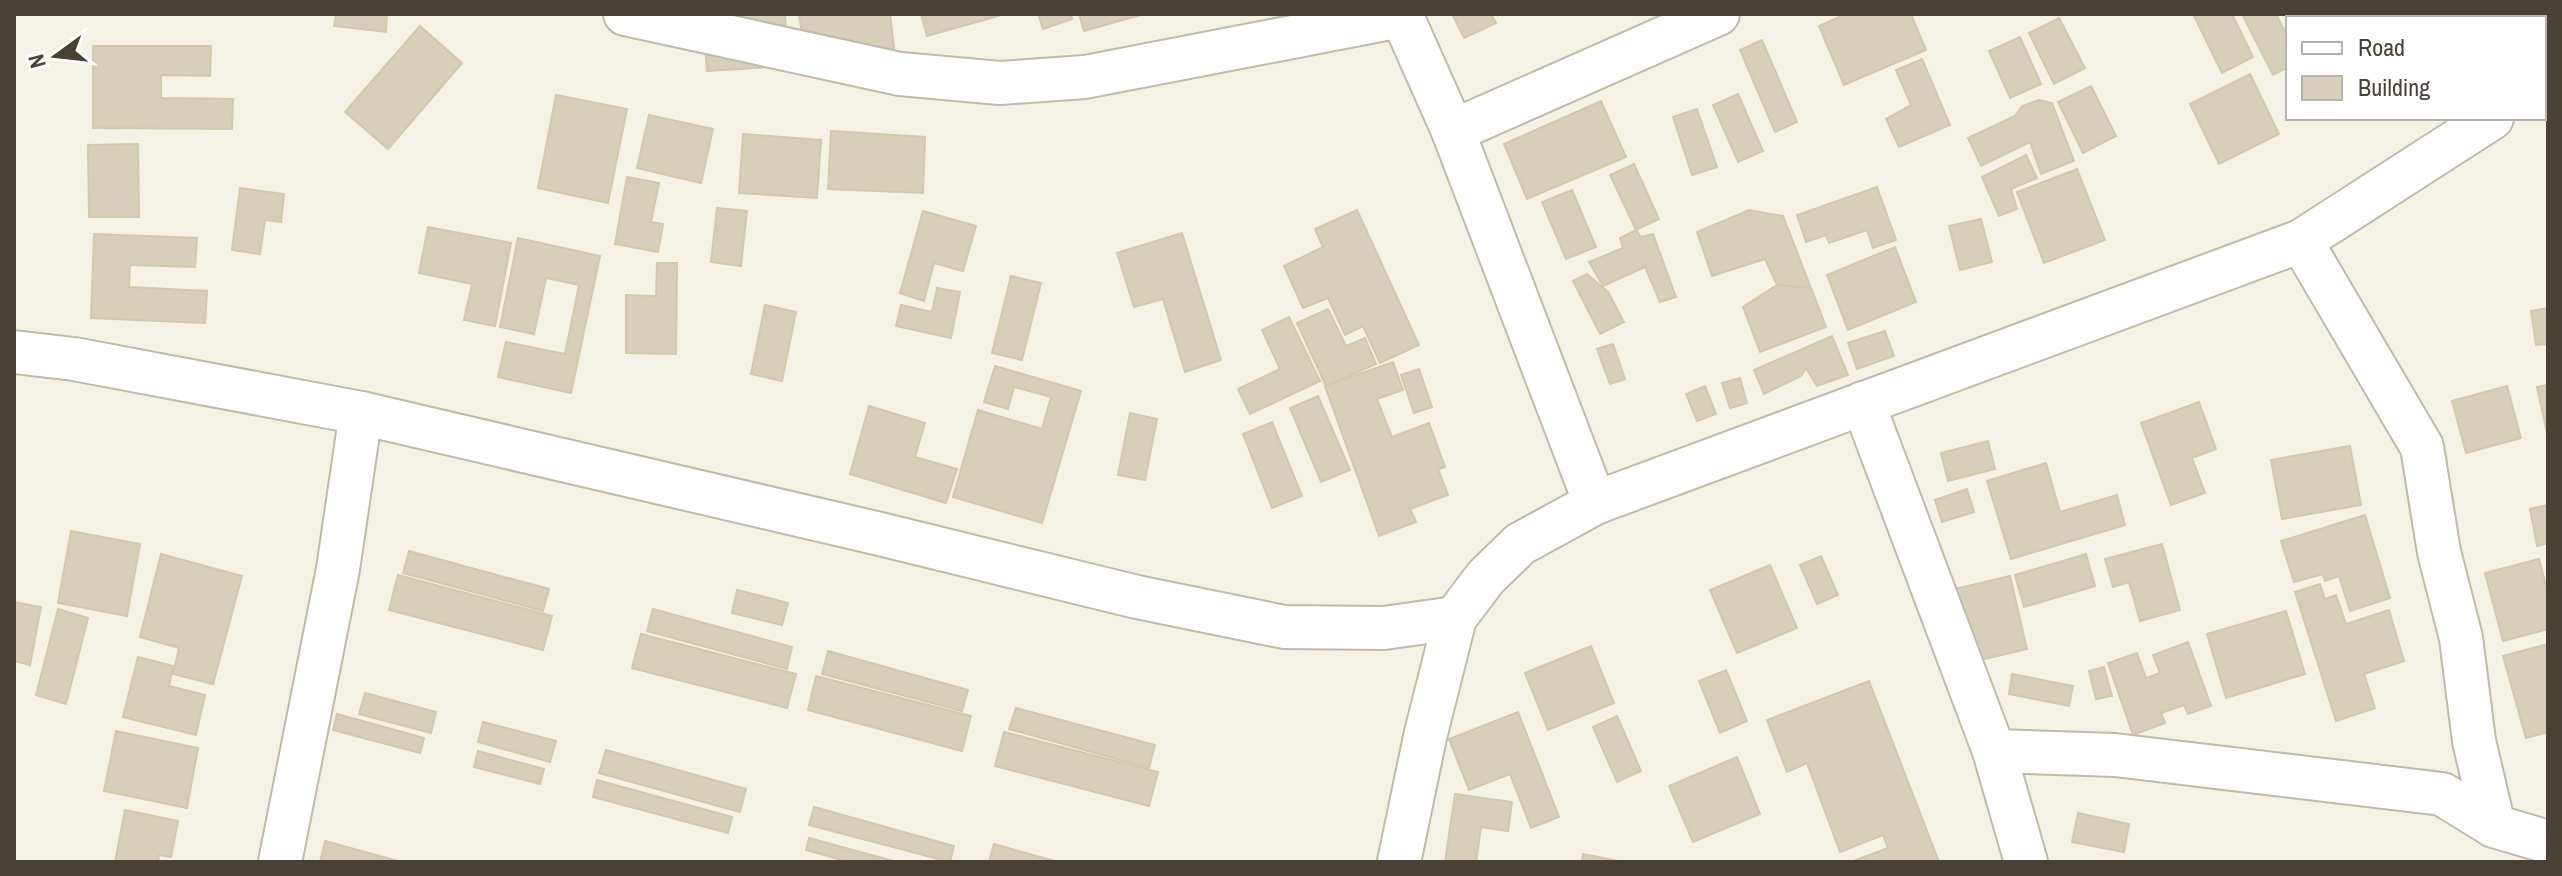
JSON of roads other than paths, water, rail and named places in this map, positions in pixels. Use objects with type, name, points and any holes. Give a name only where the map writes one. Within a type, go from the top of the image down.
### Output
[{"type":"street","points":[[625,14],[900,74],[1000,83],[1085,77],[1401,15],[1453,131],[1595,503]]},
{"type":"street","points":[[1453,131],[1718,14]]},
{"type":"street","points":[[1399,862],[1425,737],[1455,618],[1486,577],[1520,544],[1595,503],[2301,241],[2489,120]]},
{"type":"street","points":[[2301,241],[2422,447],[2439,552],[2461,638],[2474,741],[2494,826]]},
{"type":"street","points":[[14,352],[74,359],[361,413],[1137,597],[1284,627],[1384,628],[1455,618]]},
{"type":"street","points":[[1863,403],[1994,751],[2026,862]]},
{"type":"street","points":[[280,862],[338,569],[361,413]]},
{"type":"street","points":[[1994,751],[2115,755],[2442,794],[2494,826],[2548,842]]}]
